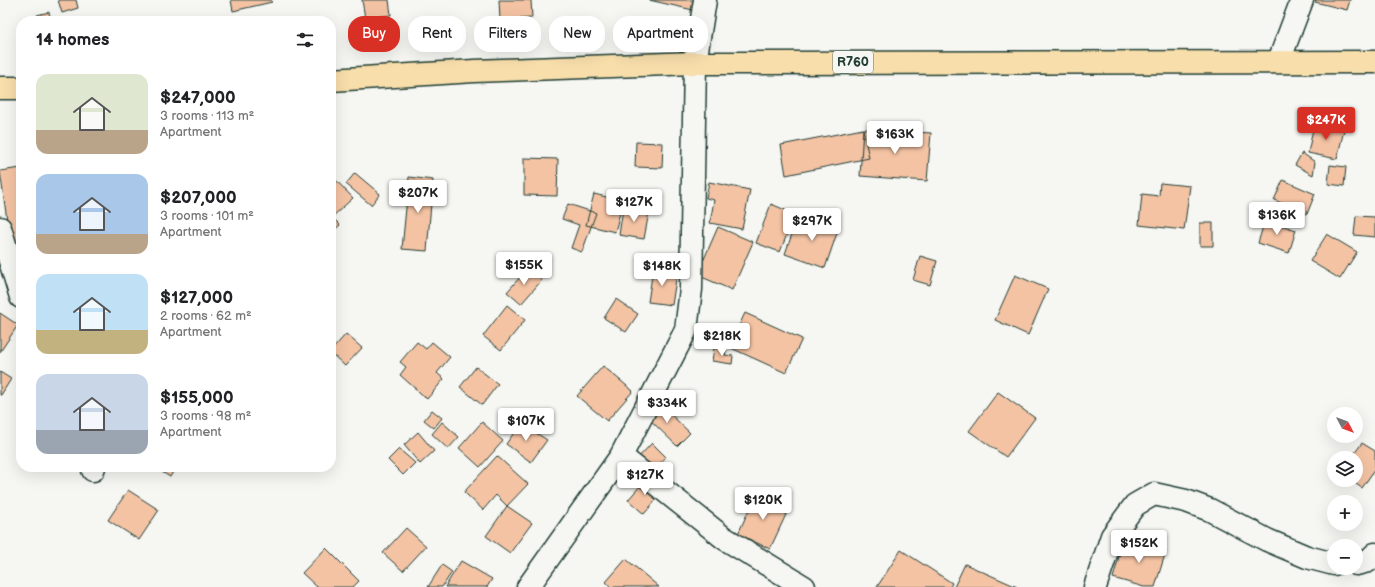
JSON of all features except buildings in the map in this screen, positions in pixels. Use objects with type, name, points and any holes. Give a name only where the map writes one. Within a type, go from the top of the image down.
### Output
[{"type":"main road","name":"R760","points":[[336,80],[474,71],[696,63],[1375,62]]},
{"type":"main road","points":[[0,88],[16,88]]},
{"type":"street","points":[[528,587],[621,456],[686,330],[691,289],[696,63],[705,0]]},
{"type":"street","points":[[1279,61],[1298,1]]},
{"type":"street","points":[[0,232],[16,282]]},
{"type":"street","points":[[621,456],[724,538],[804,587]]},
{"type":"street","points":[[1095,587],[1112,536],[1135,506],[1154,494],[1186,501],[1210,510],[1267,540],[1307,557],[1327,562]]},
{"type":"street","points":[[1363,563],[1368,562],[1375,554]]}]
